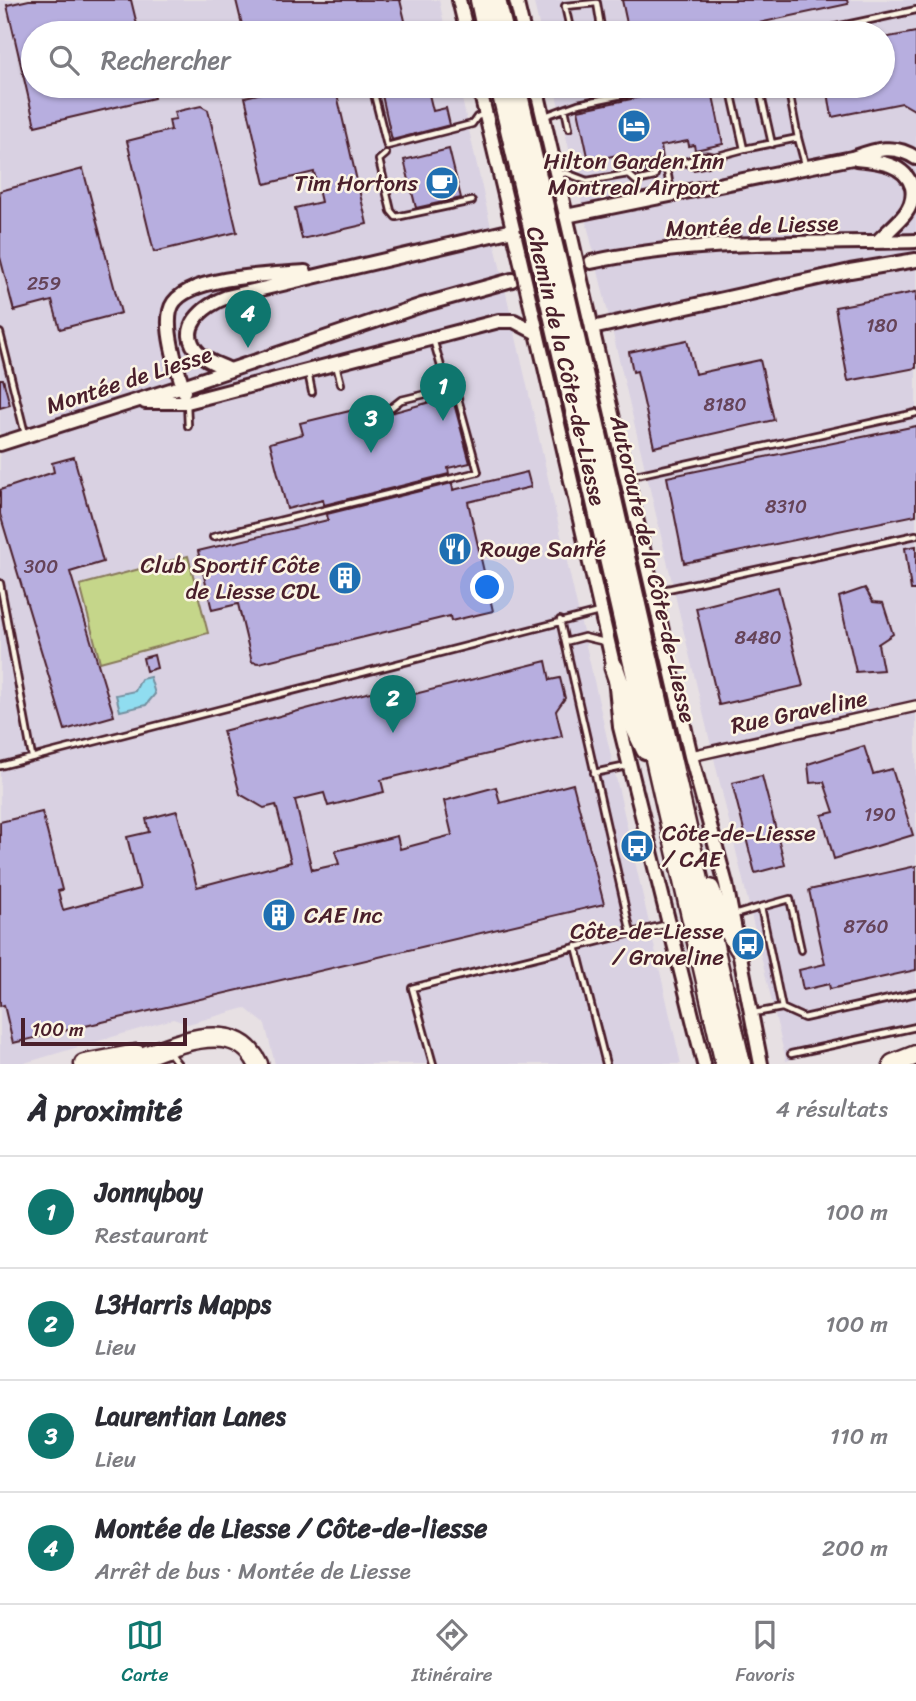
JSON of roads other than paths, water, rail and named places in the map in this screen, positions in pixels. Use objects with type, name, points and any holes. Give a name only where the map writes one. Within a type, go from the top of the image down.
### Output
[{"type":"highway","points":[[480,0],[485,21]]},
{"type":"highway","points":[[496,0],[501,21]]},
{"type":"highway","name":"Autoroute de la Côte-de-Liesse","points":[[503,98],[545,243]]},
{"type":"highway","name":"Autoroute de la Côte-de-Liesse","points":[[518,98],[545,243],[690,841],[741,1064]]},
{"type":"highway","name":"Autoroute de la Côte-de-Liesse","points":[[557,295],[659,775],[725,1064]]},
{"type":"highway","points":[[614,668],[633,723],[659,775]]},
{"type":"highway","points":[[690,841],[721,917],[739,948]]},
{"type":"highway","points":[[124,1064],[208,1037],[222,1036],[239,1041],[252,1054],[257,1064]]},
{"type":"highway","points":[[84,1064],[167,1049]]},
{"type":"highway","points":[[893,1064],[916,1055]]},
{"type":"street","points":[[459,0],[464,21]]},
{"type":"street","points":[[516,0],[521,21]]},
{"type":"street","name":"Chemin de la Côte-de-Liesse","points":[[482,98],[614,668],[620,727],[704,1064]]},
{"type":"street","name":"Chemin de la Côte-de-Liesse","points":[[538,98],[691,756],[733,916],[761,1064]]},
{"type":"street","points":[[566,216],[852,158],[876,150],[890,148],[905,151],[916,158]]},
{"type":"street","points":[[852,158],[887,164],[904,174],[911,185],[912,198],[909,208],[878,242]]},
{"type":"street","points":[[230,370],[205,358],[194,347],[192,329],[201,311],[227,297],[513,230]]},
{"type":"street","name":"Montée de Liesse","points":[[591,262],[695,247],[878,242],[913,238]]},
{"type":"street","points":[[592,328],[850,271],[916,260]]},
{"type":"street","points":[[187,402],[169,321],[172,306],[179,295],[195,286],[246,277],[343,269]]},
{"type":"street","name":"Montée de Liesse","points":[[0,444],[183,386],[422,305],[512,280]]},
{"type":"street","points":[[131,402],[187,402],[508,320],[537,333]]},
{"type":"street","name":"Rue Graveline","points":[[691,756],[916,706]]},
{"type":"lane","points":[[568,21],[565,6],[597,2],[601,21]]},
{"type":"lane","points":[[864,21],[916,10]]},
{"type":"lane","points":[[375,98],[387,146],[472,124],[477,117],[486,114]]},
{"type":"lane","points":[[543,116],[578,104],[607,98]]},
{"type":"lane","points":[[733,98],[744,149]]},
{"type":"lane","points":[[762,98],[772,144]]},
{"type":"lane","points":[[790,98],[806,167]]},
{"type":"lane","points":[[565,109],[569,128]]},
{"type":"lane","points":[[686,162],[693,166],[708,163],[714,157],[798,138]]},
{"type":"lane","points":[[386,154],[379,160],[391,211],[396,217],[472,201]]},
{"type":"lane","points":[[650,169],[686,162],[707,154],[714,157]]},
{"type":"lane","points":[[666,165],[671,194]]},
{"type":"lane","points":[[628,174],[636,181],[654,177],[659,167]]},
{"type":"lane","points":[[556,175],[566,173],[587,181],[638,172]]},
{"type":"lane","points":[[0,333],[25,435]]},
{"type":"lane","points":[[362,404],[364,412],[368,414],[393,407],[401,400],[430,393],[439,386],[443,377],[442,370],[432,338]]},
{"type":"lane","points":[[336,364],[341,384]]},
{"type":"lane","points":[[213,537],[478,472],[454,384],[442,370]]},
{"type":"lane","points":[[308,371],[313,392]]},
{"type":"lane","points":[[187,402],[188,426]]},
{"type":"lane","points":[[626,478],[916,413]]},
{"type":"lane","points":[[653,592],[916,535]]},
{"type":"lane","points":[[0,584],[32,758]]},
{"type":"lane","points":[[0,766],[601,611]]},
{"type":"lane","points":[[560,620],[631,933]]},
{"type":"lane","points":[[565,642],[587,637],[608,643]]},
{"type":"lane","points":[[594,773],[629,765]]},
{"type":"lane","points":[[733,916],[790,899],[801,950]]},
{"type":"lane","points":[[761,907],[782,1008]]},
{"type":"lane","points":[[433,1064],[412,988],[668,924]]},
{"type":"lane","points":[[576,946],[606,1064]]},
{"type":"lane","points":[[752,1014],[782,1008],[804,1018],[916,993]]},
{"type":"lane","points":[[792,1054],[916,1027]]},
{"type":"lane","points":[[167,1049],[178,1064]]},
{"type":"water","points":[[150,677],[155,694],[146,705],[120,711],[116,695],[135,691],[141,679]]},
{"type":"place","name":"Hilton Garden Inn Montreal Airport","points":[[634,126]]},
{"type":"place","name":"Tim Hortons","points":[[442,183]]},
{"type":"place","name":"Montée de Liesse / Côte-de-liesse","points":[[248,348]]},
{"type":"place","name":"Jonnyboy","points":[[443,421]]},
{"type":"place","name":"Laurentian Lanes","points":[[371,453]]},
{"type":"place","name":"Rouge Santé","points":[[455,549]]},
{"type":"place","name":"Club Sportif Côte de Liesse CDL","points":[[345,578]]},
{"type":"place","name":"L3Harris Mapps","points":[[393,733]]},
{"type":"place","name":"Côte-de-Liesse / CAE","points":[[637,846]]},
{"type":"place","name":"CAE Inc","points":[[279,915]]},
{"type":"place","name":"Côte-de-Liesse / Graveline","points":[[748,944]]}]
